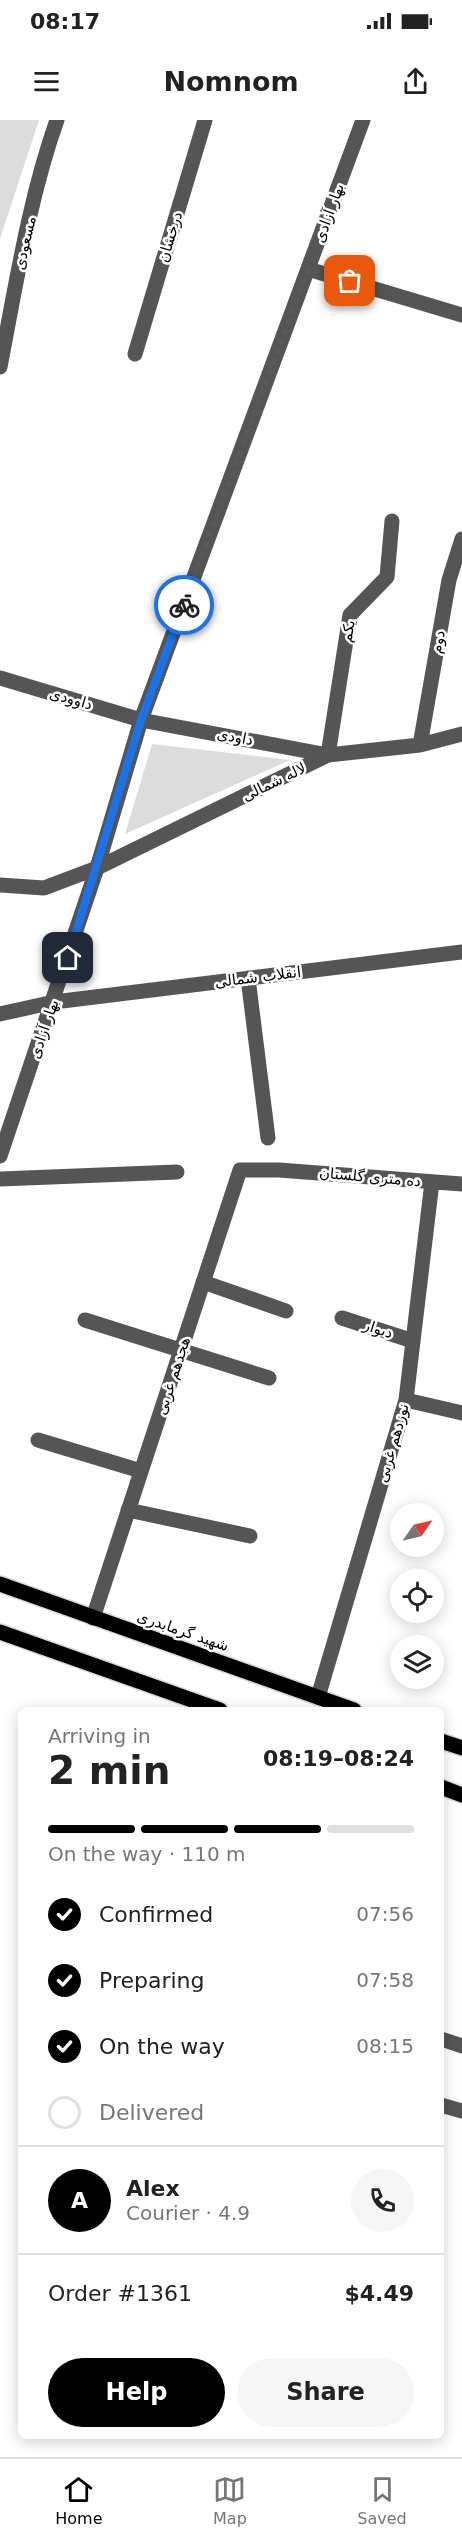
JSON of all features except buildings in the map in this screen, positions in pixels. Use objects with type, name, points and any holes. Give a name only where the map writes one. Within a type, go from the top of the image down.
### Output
[{"type":"main road","name":"شهید گرمابدری","points":[[0,1584],[346,1707]]},
{"type":"main road","points":[[0,1632],[212,1707]]},
{"type":"main road","points":[[444,1742],[462,1748]]},
{"type":"main road","points":[[444,1788],[462,1795]]},
{"type":"street","name":"مسعودی","points":[[0,368],[18,273],[43,164],[57,120]]},
{"type":"street","name":"درخشان","points":[[135,354],[205,120]]},
{"type":"street","name":"بهار آزادی","points":[[0,1156],[54,1002],[141,720],[363,120]]},
{"type":"street","points":[[308,269],[462,315]]},
{"type":"street","name":"یکم","points":[[328,755],[350,615],[387,577],[392,521]]},
{"type":"street","name":"دوم","points":[[420,745],[449,580],[462,539]]},
{"type":"street","name":"داوودی","points":[[0,678],[141,720]]},
{"type":"street","name":"داودی","points":[[141,720],[328,755]]},
{"type":"street","name":"لاله شمالی","points":[[0,885],[44,888],[97,868],[328,755],[420,745],[462,734]]},
{"type":"street","name":"انقلاب شمالی","points":[[0,1014],[54,1002],[462,952]]},
{"type":"street","points":[[248,978],[268,1138]]},
{"type":"street","name":"هجدهم غربی","points":[[93,1618],[240,1170],[279,1170]]},
{"type":"street","name":"ده متری گلستان","points":[[279,1170],[462,1184]]},
{"type":"street","points":[[0,1179],[177,1172]]},
{"type":"street","name":"نوزدهم غربی","points":[[318,1697],[406,1400],[432,1182]]},
{"type":"street","points":[[203,1282],[286,1311]]},
{"type":"street","name":"دیوار","points":[[342,1318],[413,1341]]},
{"type":"street","points":[[85,1320],[269,1378]]},
{"type":"street","points":[[406,1400],[462,1413]]},
{"type":"street","points":[[38,1440],[141,1472]]},
{"type":"street","points":[[128,1510],[250,1536]]},
{"type":"street","points":[[444,2040],[462,2046]]},
{"type":"street","points":[[444,2106],[462,2111]]},
{"type":"shaded area","points":[[0,120],[39,120],[0,239]]},
{"type":"shaded area","points":[[152,744],[290,760],[125,834]]},
{"type":"way so far","points":[[184,605],[308,269],[350,281]]},
{"type":"route","points":[[68,958],[141,720],[184,605]]}]
